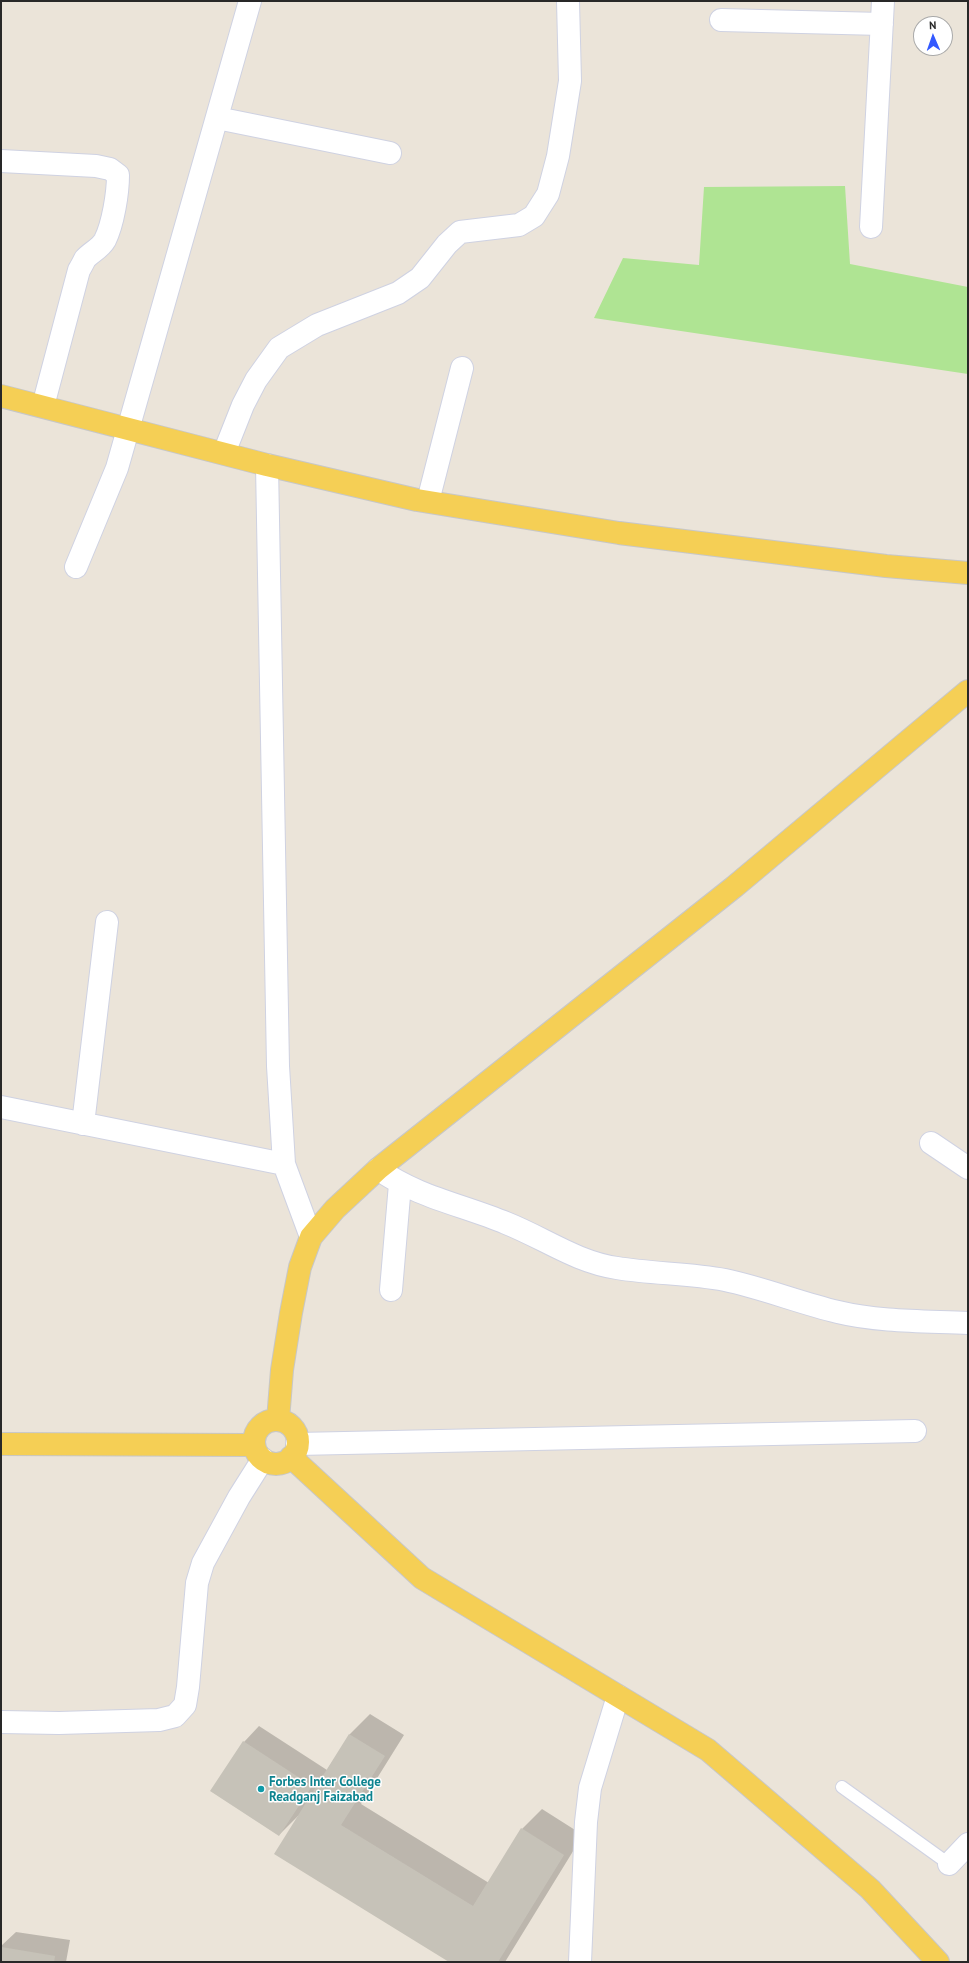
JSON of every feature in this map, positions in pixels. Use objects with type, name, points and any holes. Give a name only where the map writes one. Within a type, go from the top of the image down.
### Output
[{"type":"main road","points":[[1,396],[267,464],[428,502],[618,534],[878,565],[968,573]]},
{"type":"main road","points":[[278,1420],[282,1370],[300,1267],[311,1237],[335,1209],[378,1169],[734,887],[968,691]]},
{"type":"main road","points":[[258,1452],[254,1439],[260,1427],[272,1420],[278,1420],[290,1426],[295,1431],[294,1451],[422,1578],[708,1750],[870,1889],[938,1962]]},
{"type":"main road","points":[[1,1444],[258,1452],[277,1463],[294,1451]]},
{"type":"street","points":[[76,567],[116,468],[250,1]]},
{"type":"street","points":[[224,453],[246,399],[256,380],[280,348],[317,325],[398,293],[420,278],[447,244],[460,232],[519,225],[534,216],[548,194],[558,156],[570,81],[568,1]]},
{"type":"street","points":[[871,228],[883,1]]},
{"type":"street","points":[[722,20],[882,24]]},
{"type":"street","points":[[217,118],[390,153]]},
{"type":"street","points":[[1,161],[96,166],[110,169],[118,176],[118,187],[105,239],[98,250],[86,259],[79,270],[43,406]]},
{"type":"street","points":[[428,502],[462,368]]},
{"type":"street","points":[[267,464],[278,1051],[284,1164],[311,1237]]},
{"type":"street","points":[[82,1124],[107,922]]},
{"type":"street","points":[[1,1107],[284,1164]]},
{"type":"street","points":[[930,1143],[968,1168]]},
{"type":"street","points":[[378,1169],[400,1184],[431,1197],[525,1230],[574,1256],[593,1263],[618,1268],[709,1277],[737,1283],[840,1313],[875,1318],[968,1323]]},
{"type":"street","points":[[391,1290],[400,1184]]},
{"type":"street","points":[[294,1451],[915,1430]]},
{"type":"street","points":[[1,1722],[59,1723],[152,1721],[175,1716],[185,1705],[188,1687],[197,1583],[203,1563],[239,1497],[258,1452]]},
{"type":"street","points":[[580,1962],[586,1822],[590,1788],[618,1696]]},
{"type":"street","points":[[950,1864],[968,1844]]},
{"type":"lane","points":[[842,1787],[950,1864]]},
{"type":"green space","points":[[845,186],[850,264],[968,287],[968,374],[594,318],[623,258],[699,265],[704,187]]},
{"type":"building","points":[[349,1734],[385,1756],[341,1825],[473,1906],[521,1828],[564,1855],[498,1962],[449,1962],[274,1854]]},
{"type":"building","name":"Forbes Inter College Readganj Faizabad","points":[[243,1741],[312,1786],[279,1836],[210,1791]]},
{"type":"building","points":[[1,1947],[55,1956],[54,1962],[1,1962]]},
{"type":"place","name":"Forbes Inter College Readganj Faizabad","points":[[261,1789]]}]
